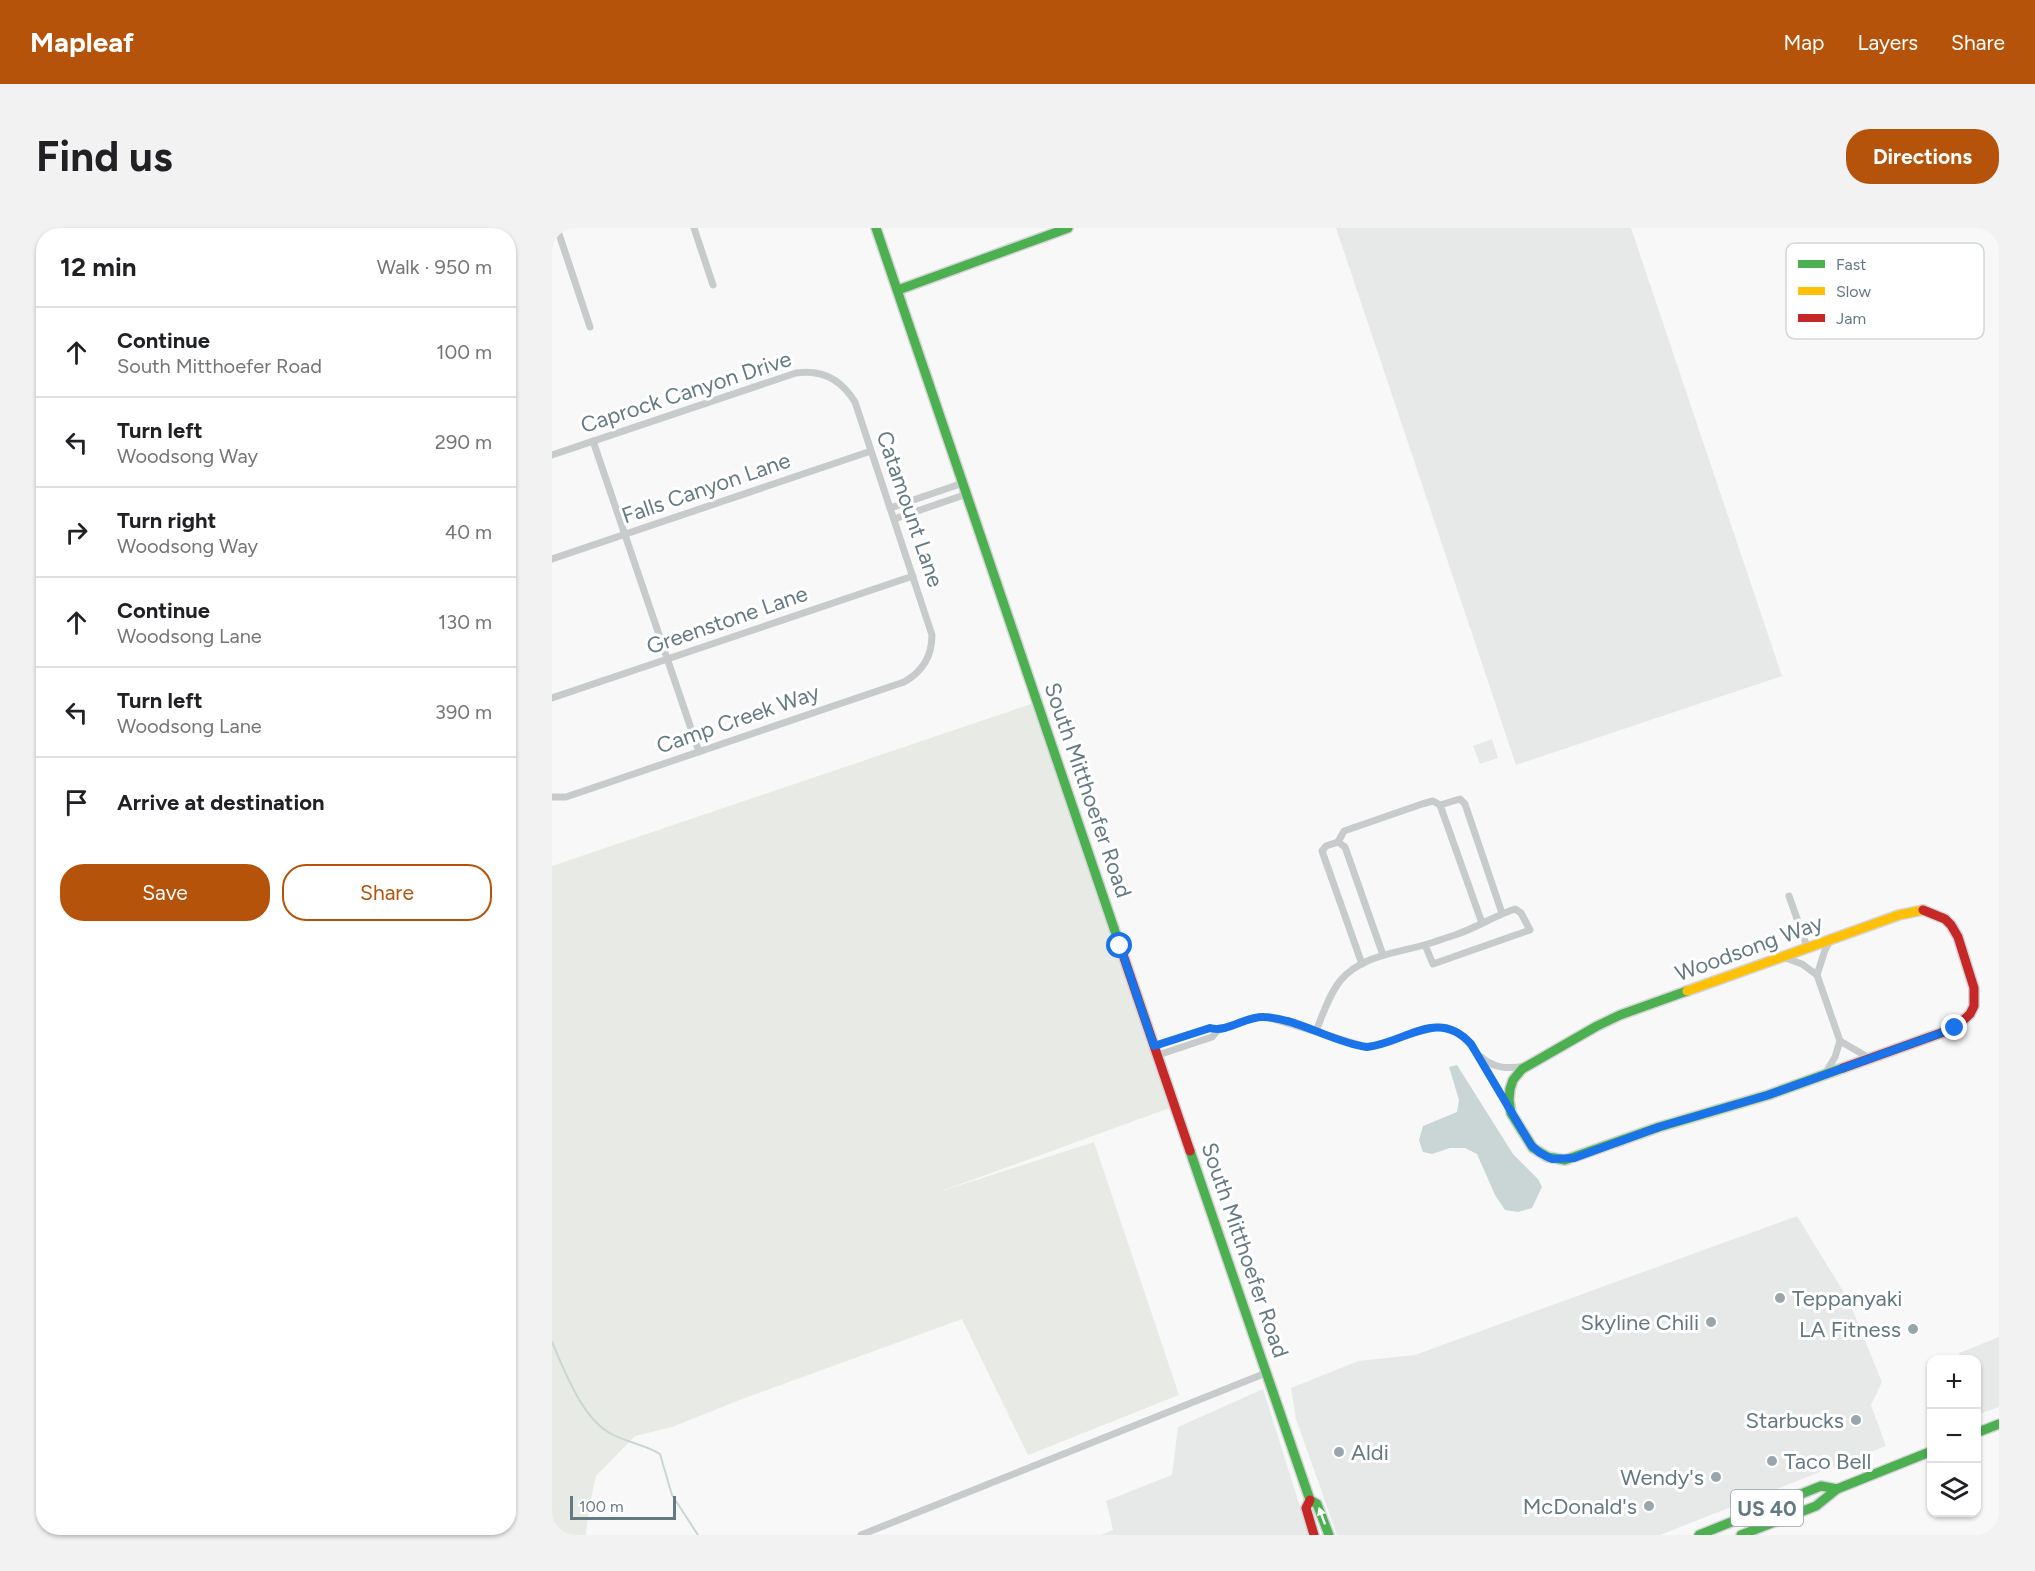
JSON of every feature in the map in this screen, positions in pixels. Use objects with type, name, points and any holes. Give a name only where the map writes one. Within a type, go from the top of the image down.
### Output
[{"type":"main road","name":"South Mitthoefer Road","points":[[876,228],[1310,1500],[1317,1504],[1329,1535]]},
{"type":"main road","points":[[898,290],[1068,228]]},
{"type":"main road","name":"Woodsong Way","points":[[1527,1065],[1610,1019],[1909,911],[1923,910],[1937,914],[1949,921],[1958,935],[1976,992],[1972,1009],[1964,1021],[1949,1031],[1871,1059]]},
{"type":"main road","points":[[1527,1065],[1516,1076],[1510,1087],[1511,1113],[1536,1150],[1552,1159],[1566,1160],[1659,1127],[1768,1095],[1871,1059]]},
{"type":"main road","points":[[1981,1431],[1999,1424]]},
{"type":"main road","name":"US 40","points":[[1742,1535],[1820,1504],[1837,1489],[1927,1453]]},
{"type":"main road","name":"US 40","points":[[1699,1535],[1821,1486],[1837,1489]]},
{"type":"main road","name":"South Mitthoefer Road","points":[[1310,1500],[1306,1508],[1314,1535]]},
{"type":"street","points":[[557,228],[590,327]]},
{"type":"street","points":[[694,228],[713,285]]},
{"type":"street","name":"Caprock Canyon Drive","points":[[552,455],[796,373],[809,371],[832,378]]},
{"type":"street","name":"Catamount Lane","points":[[832,378],[842,385],[855,402],[931,628],[932,643],[927,661]]},
{"type":"street","points":[[593,441],[699,752]]},
{"type":"street","name":"Falls Canyon Lane","points":[[552,559],[871,451]]},
{"type":"street","points":[[890,508],[963,483]]},
{"type":"street","points":[[894,519],[966,494]]},
{"type":"street","name":"Greenstone Lane","points":[[552,698],[913,576]]},
{"type":"street","name":"Camp Creek Way","points":[[552,797],[566,796],[904,682],[916,674],[927,661]]},
{"type":"street","points":[[1362,964],[1322,851],[1326,846],[1338,842],[1344,831],[1432,801],[1440,805],[1460,799],[1465,804],[1502,913]]},
{"type":"street","points":[[1440,805],[1482,923]]},
{"type":"street","points":[[1338,842],[1345,847],[1383,955]]},
{"type":"street","points":[[1789,896],[1807,947]]},
{"type":"street","points":[[1316,1031],[1336,986],[1349,972],[1362,964],[1383,955],[1461,933],[1515,909],[1521,913],[1530,930],[1433,964],[1425,945]]},
{"type":"street","points":[[1825,1075],[1835,1058],[1840,1041],[1817,975],[1820,960],[1831,939]]},
{"type":"street","points":[[1783,957],[1802,964],[1817,975]]},
{"type":"street","name":"Woodsong Way","points":[[1156,1051],[1212,1037],[1218,1030],[1253,1018],[1266,1017],[1359,1046],[1369,1047],[1427,1028],[1444,1027],[1462,1035],[1476,1053],[1491,1065],[1513,1069],[1527,1065]]},
{"type":"street","points":[[1840,1041],[1871,1059]]},
{"type":"street","points":[[1476,1053],[1511,1113]]},
{"type":"street","points":[[861,1535],[1266,1373]]},
{"type":"shaded area","points":[[1336,228],[1631,228],[1782,676],[1516,765]]},
{"type":"shaded area","points":[[1037,702],[1175,1106],[936,1193],[1094,1142],[1179,1395],[1028,1455],[962,1319],[742,1399],[672,1427],[635,1436],[596,1476],[586,1535],[552,1535],[552,866]]},
{"type":"shaded area","points":[[1492,739],[1498,758],[1480,764],[1473,746]]},
{"type":"shaded area","points":[[1457,1065],[1513,1154],[1538,1179],[1542,1187],[1532,1208],[1518,1212],[1505,1210],[1495,1195],[1477,1154],[1465,1148],[1450,1148],[1432,1154],[1423,1152],[1419,1140],[1423,1126],[1457,1112],[1459,1100],[1449,1067]]},
{"type":"shaded area","points":[[1797,1216],[1848,1299],[1882,1382],[1871,1405],[1886,1446],[1660,1535],[1337,1535],[1296,1419],[1291,1388],[1358,1361],[1415,1355]]},
{"type":"shaded area","points":[[1999,1337],[1999,1407],[1981,1414],[1981,1355],[1960,1355],[1959,1353]]},
{"type":"shaded area","points":[[1263,1389],[1309,1535],[1101,1535],[1113,1530],[1106,1501],[1172,1475],[1178,1427]]},
{"type":"waterway","points":[[552,1342],[574,1391],[598,1424],[614,1435],[660,1454],[672,1495],[698,1535]]},
{"type":"traffic: fast","points":[[876,228],[1121,949]]},
{"type":"traffic: fast","points":[[898,290],[1068,228]]},
{"type":"traffic: fast","points":[[1687,991],[1620,1015],[1522,1069],[1513,1080],[1509,1100],[1511,1113],[1533,1148],[1548,1157],[1565,1160],[1659,1127],[1768,1095],[1843,1068]]},
{"type":"traffic: fast","points":[[1190,1151],[1310,1500],[1317,1504],[1329,1535]]},
{"type":"traffic: fast","points":[[1981,1431],[1999,1424]]},
{"type":"traffic: fast","points":[[1741,1535],[1816,1506],[1837,1489],[1927,1453]]},
{"type":"traffic: fast","points":[[1699,1535],[1821,1486],[1837,1489]]},
{"type":"traffic: slow","points":[[1687,991],[1899,915],[1923,910]]},
{"type":"traffic: jam","points":[[1843,1068],[1955,1028],[1970,1014],[1974,1006],[1974,988],[1958,937],[1945,919],[1923,910]]},
{"type":"traffic: jam","points":[[1121,949],[1190,1151]]},
{"type":"traffic: jam","points":[[1310,1500],[1306,1508],[1314,1535]]},
{"type":"place","name":"Teppanyaki","points":[[1780,1298]]},
{"type":"place","name":"Skyline Chili","points":[[1711,1322]]},
{"type":"place","name":"LA Fitness","points":[[1913,1329]]},
{"type":"place","name":"Starbucks","points":[[1856,1420]]},
{"type":"place","name":"Aldi","points":[[1339,1452]]},
{"type":"place","name":"Taco Bell","points":[[1772,1461]]},
{"type":"place","name":"Wendy's","points":[[1716,1477]]},
{"type":"place","name":"McDonald's","points":[[1649,1506]]},
{"type":"route","points":[[1120,946],[1154,1046],[1210,1028],[1218,1030],[1259,1017],[1277,1019],[1367,1047],[1377,1046],[1427,1028],[1446,1028],[1458,1032],[1471,1044],[1531,1145],[1552,1159],[1574,1158],[1659,1127],[1768,1095],[1955,1028]]}]
